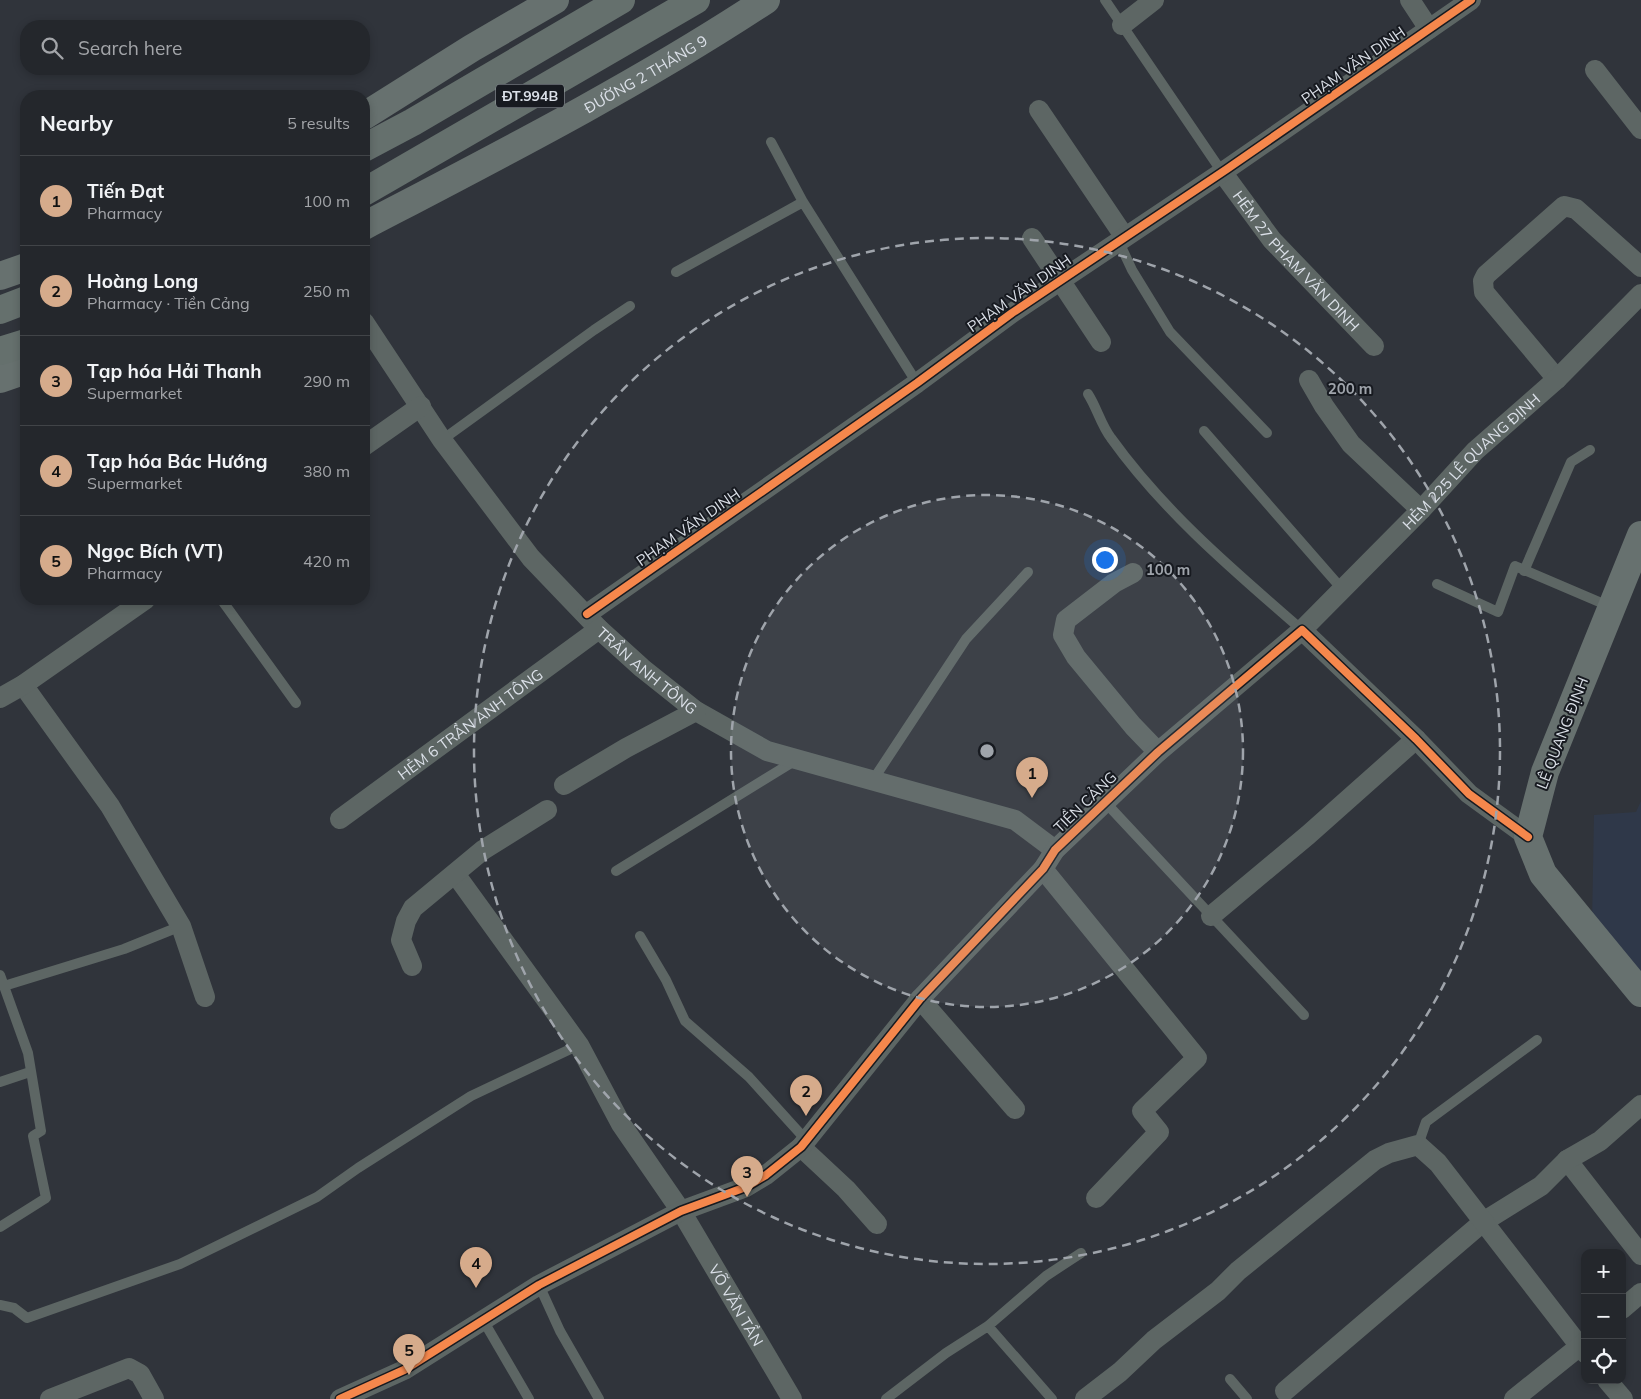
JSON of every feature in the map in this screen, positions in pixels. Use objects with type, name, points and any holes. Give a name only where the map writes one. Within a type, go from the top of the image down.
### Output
[{"type":"main road","points":[[370,112],[472,48],[556,0]]},
{"type":"main road","name":"ĐT.994B","points":[[370,145],[413,122],[621,0]]},
{"type":"main road","name":"ĐT.994B","points":[[370,189],[696,0]]},
{"type":"main road","name":"ĐƯỜNG 2 THÁNG 9","points":[[370,223],[478,166],[702,41],[766,0]]},
{"type":"main road","points":[[0,276],[20,269]]},
{"type":"main road","points":[[0,310],[20,302]]},
{"type":"main road","points":[[0,351],[20,345]]},
{"type":"main road","points":[[0,379],[20,372]]},
{"type":"main road","name":"LÊ QUANG ĐỊNH","points":[[1528,837],[1545,772],[1641,535]]},
{"type":"main road","points":[[1528,837],[1543,874],[1641,993]]},
{"type":"street","points":[[1122,25],[1154,0]]},
{"type":"street","points":[[1410,0],[1429,29]]},
{"type":"street","name":"PHẠM VĂN DINH","points":[[593,621],[1060,280],[1222,172],[1471,0]]},
{"type":"street","points":[[1595,70],[1641,129]]},
{"type":"street","points":[[1039,110],[1121,238]]},
{"type":"street","name":"HẺM 27 PHẠM VĂN DINH","points":[[1222,172],[1272,240],[1374,346]]},
{"type":"street","points":[[1557,379],[1484,292],[1482,281],[1564,206],[1576,209],[1641,267]]},
{"type":"street","points":[[1032,238],[1101,342]]},
{"type":"street","name":"HẺM 225 LÊ QUANG ĐỊNH","points":[[1302,630],[1421,510],[1475,451],[1557,379],[1641,294]]},
{"type":"street","name":"TRẦN ANH TÔNG","points":[[370,331],[442,440],[531,558],[642,668],[696,711],[767,751],[1015,820],[1055,850]]},
{"type":"street","points":[[1309,380],[1324,406],[1351,444],[1421,510]]},
{"type":"street","points":[[370,442],[421,406]]},
{"type":"street","points":[[1133,573],[1114,583],[1066,620],[1063,635],[1076,657],[1133,726],[1158,752]]},
{"type":"street","points":[[0,698],[24,685],[137,605]]},
{"type":"street","name":"HẺM 6 TRẦN ANH TÔNG","points":[[340,819],[593,621]]},
{"type":"street","points":[[1302,630],[1416,739],[1469,794],[1528,837]]},
{"type":"street","name":"TIỀN CẢNG","points":[[345,1397],[404,1370],[539,1285],[681,1212],[746,1186],[766,1175],[804,1143],[920,1000],[1042,869],[1055,850],[1158,752],[1302,630]]},
{"type":"street","points":[[24,685],[110,806],[181,926],[205,997]]},
{"type":"street","points":[[564,785],[626,748],[696,711]]},
{"type":"street","points":[[1210,916],[1308,835],[1416,739]]},
{"type":"street","points":[[412,966],[402,940],[406,921],[413,908],[456,875],[483,850],[547,810]]},
{"type":"street","points":[[1042,869],[1197,1058],[1142,1111],[1159,1132],[1096,1198]]},
{"type":"street","name":"VÕ VĂN TẦN","points":[[456,875],[579,1045],[621,1124],[681,1212],[792,1399]]},
{"type":"street","points":[[920,1000],[1015,1109]]},
{"type":"street","points":[[1285,1391],[1483,1222],[1541,1186],[1567,1160],[1600,1141],[1641,1105]]},
{"type":"street","points":[[804,1143],[877,1224]]},
{"type":"street","points":[[1085,1399],[1120,1372],[1154,1340],[1218,1291],[1238,1271],[1376,1160],[1389,1153],[1418,1145],[1438,1163],[1581,1344]]},
{"type":"street","points":[[1567,1160],[1641,1255]]},
{"type":"street","points":[[1626,1306],[1641,1293]]},
{"type":"street","points":[[1514,1399],[1581,1349]]},
{"type":"street","points":[[50,1399],[129,1368],[140,1374],[154,1399]]},
{"type":"street","points":[[1611,1384],[1623,1399]]},
{"type":"lane","points":[[1105,0],[1222,172]]},
{"type":"lane","points":[[771,142],[804,202],[917,383]]},
{"type":"lane","points":[[676,272],[804,202]]},
{"type":"lane","points":[[1121,238],[1132,270],[1170,332],[1267,433]]},
{"type":"lane","points":[[442,440],[630,306]]},
{"type":"lane","points":[[1088,394],[1110,438],[1148,484],[1212,552],[1302,630]]},
{"type":"lane","points":[[1204,432],[1342,589]]},
{"type":"lane","points":[[1524,570],[1571,462],[1590,450]]},
{"type":"lane","points":[[1437,584],[1498,612],[1515,566],[1612,607]]},
{"type":"lane","points":[[873,780],[966,639],[1028,572]]},
{"type":"lane","points":[[224,605],[296,703]]},
{"type":"lane","points":[[616,871],[796,760]]},
{"type":"lane","points":[[1105,802],[1304,1015]]},
{"type":"lane","points":[[4,986],[124,949],[181,926]]},
{"type":"lane","points":[[640,936],[666,980],[684,1021],[749,1077],[804,1143]]},
{"type":"lane","points":[[0,975],[28,1053],[41,1130],[34,1136],[46,1198],[0,1227]]},
{"type":"lane","points":[[1418,1145],[1426,1122],[1538,1040]]},
{"type":"lane","points":[[0,1306],[14,1308],[27,1318],[180,1264],[317,1197],[358,1168],[472,1096],[579,1045]]},
{"type":"lane","points":[[0,1082],[30,1072]]},
{"type":"lane","points":[[886,1399],[946,1353],[988,1326],[1046,1276],[1081,1253]]},
{"type":"lane","points":[[539,1285],[567,1345],[599,1399]]},
{"type":"lane","points":[[483,1320],[530,1399]]},
{"type":"lane","points":[[988,1326],[1052,1399]]},
{"type":"lane","points":[[1230,1379],[1248,1399]]},
{"type":"shaded area","points":[[1641,801],[1641,984],[1592,922],[1594,815],[1636,812]]},
{"type":"cycle path","points":[[587,614],[917,383],[1012,313],[1227,169],[1471,0]]},
{"type":"cycle path","points":[[340,1399],[404,1370],[539,1285],[681,1211],[746,1187],[766,1175],[801,1147],[920,999],[1043,869],[1055,850],[1158,752],[1302,630],[1416,739],[1469,794],[1528,837]]},
{"type":"place","name":"Tiến Đạt","points":[[1032,798]]},
{"type":"place","name":"Hoàng Long","points":[[806,1116]]},
{"type":"place","name":"Tạp hóa Hải Thanh","points":[[747,1197]]},
{"type":"place","name":"Tạp hóa Bác Hướng","points":[[476,1288]]},
{"type":"place","name":"Ngọc Bích (VT)","points":[[409,1375]]}]
